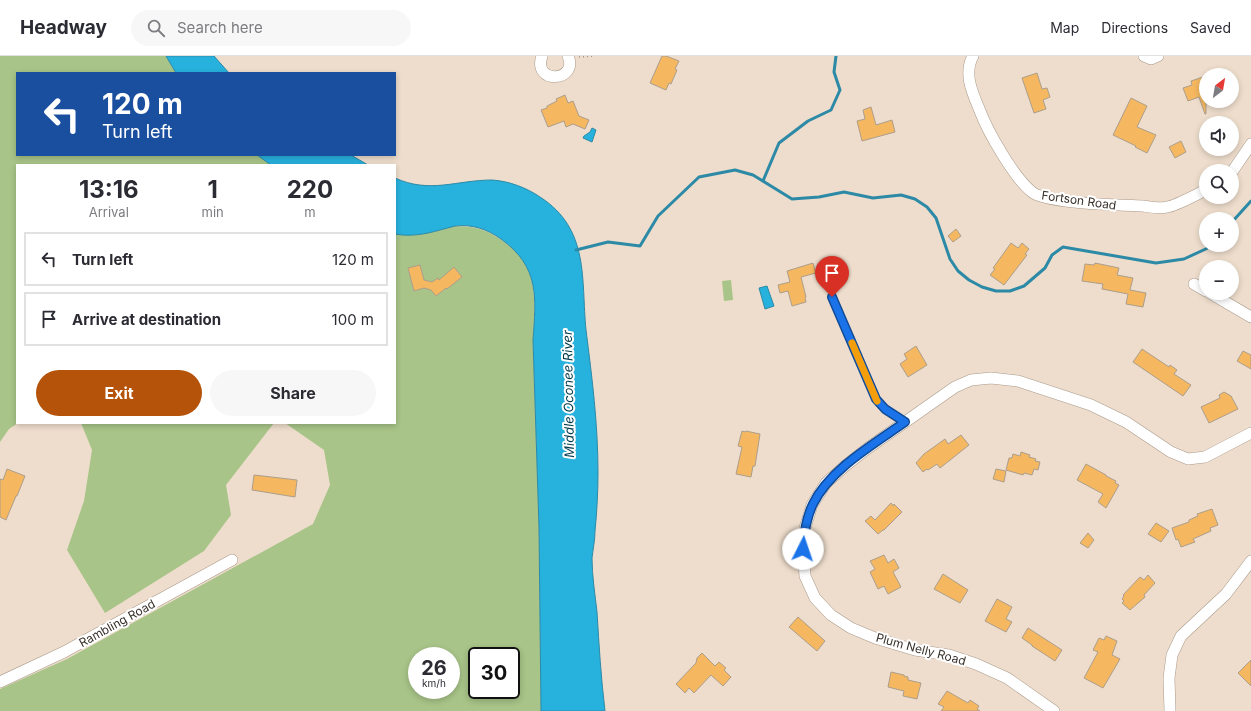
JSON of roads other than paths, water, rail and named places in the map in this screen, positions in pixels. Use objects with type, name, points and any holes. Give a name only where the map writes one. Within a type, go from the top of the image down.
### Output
[{"type":"street","points":[[542,56],[540,61],[543,71],[546,74],[555,77],[560,76],[567,71],[571,57]]},
{"type":"street","name":"Fortson Road","points":[[973,56],[970,61],[969,77],[972,92],[984,121],[1013,171],[1033,193],[1050,198],[1097,204],[1168,207],[1199,193]]},
{"type":"street","points":[[1144,56],[1151,58],[1158,56]]},
{"type":"street","points":[[1237,164],[1251,144]]},
{"type":"street","points":[[1194,284],[1199,287]]},
{"type":"street","points":[[1222,300],[1251,317]]},
{"type":"street","name":"Plum Nelly Road","points":[[1054,711],[1007,678],[976,664],[949,655],[915,650],[875,638],[851,628],[831,614],[816,598],[805,576],[803,549],[805,528],[812,505],[826,483],[845,466],[905,422],[955,388],[971,380],[991,378],[1018,381],[1091,405],[1126,422],[1171,452],[1188,458],[1205,457],[1251,433]]},
{"type":"street","name":"Rambling Road","points":[[0,682],[64,652],[232,560]]},
{"type":"street","points":[[1170,711],[1169,678],[1172,656],[1181,636],[1226,594],[1251,561]]},
{"type":"lane","points":[[826,283],[876,399],[885,409],[905,422]]},
{"type":"water","points":[[166,56],[214,56],[228,72],[175,72]]},
{"type":"water","points":[[592,128],[596,130],[592,142],[583,138]]},
{"type":"water","points":[[258,156],[353,156],[366,164],[270,164]]},
{"type":"water","name":"Middle Oconee River","points":[[396,178],[408,183],[432,186],[492,180],[505,182],[524,188],[540,197],[556,210],[568,224],[575,240],[580,257],[586,330],[596,418],[598,494],[592,565],[605,711],[541,711],[539,527],[533,340],[535,310],[533,284],[529,272],[523,261],[514,250],[496,235],[479,228],[455,226],[429,233],[406,235],[396,234]]},
{"type":"water","points":[[767,286],[774,306],[765,309],[759,288]]},
{"type":"waterway","points":[[763,181],[779,143],[808,121],[831,110],[840,90],[834,72],[836,56]]},
{"type":"waterway","points":[[576,250],[608,242],[640,246],[658,216],[699,177],[735,170],[753,175],[792,199],[819,197],[844,192],[873,198],[901,195],[915,199],[927,207],[936,218],[950,259],[958,271],[969,280],[982,287],[996,291],[1010,291],[1024,286],[1045,268],[1052,255],[1063,247],[1156,263],[1184,259],[1199,252]]},
{"type":"waterway","points":[[1239,214],[1251,201]]}]
